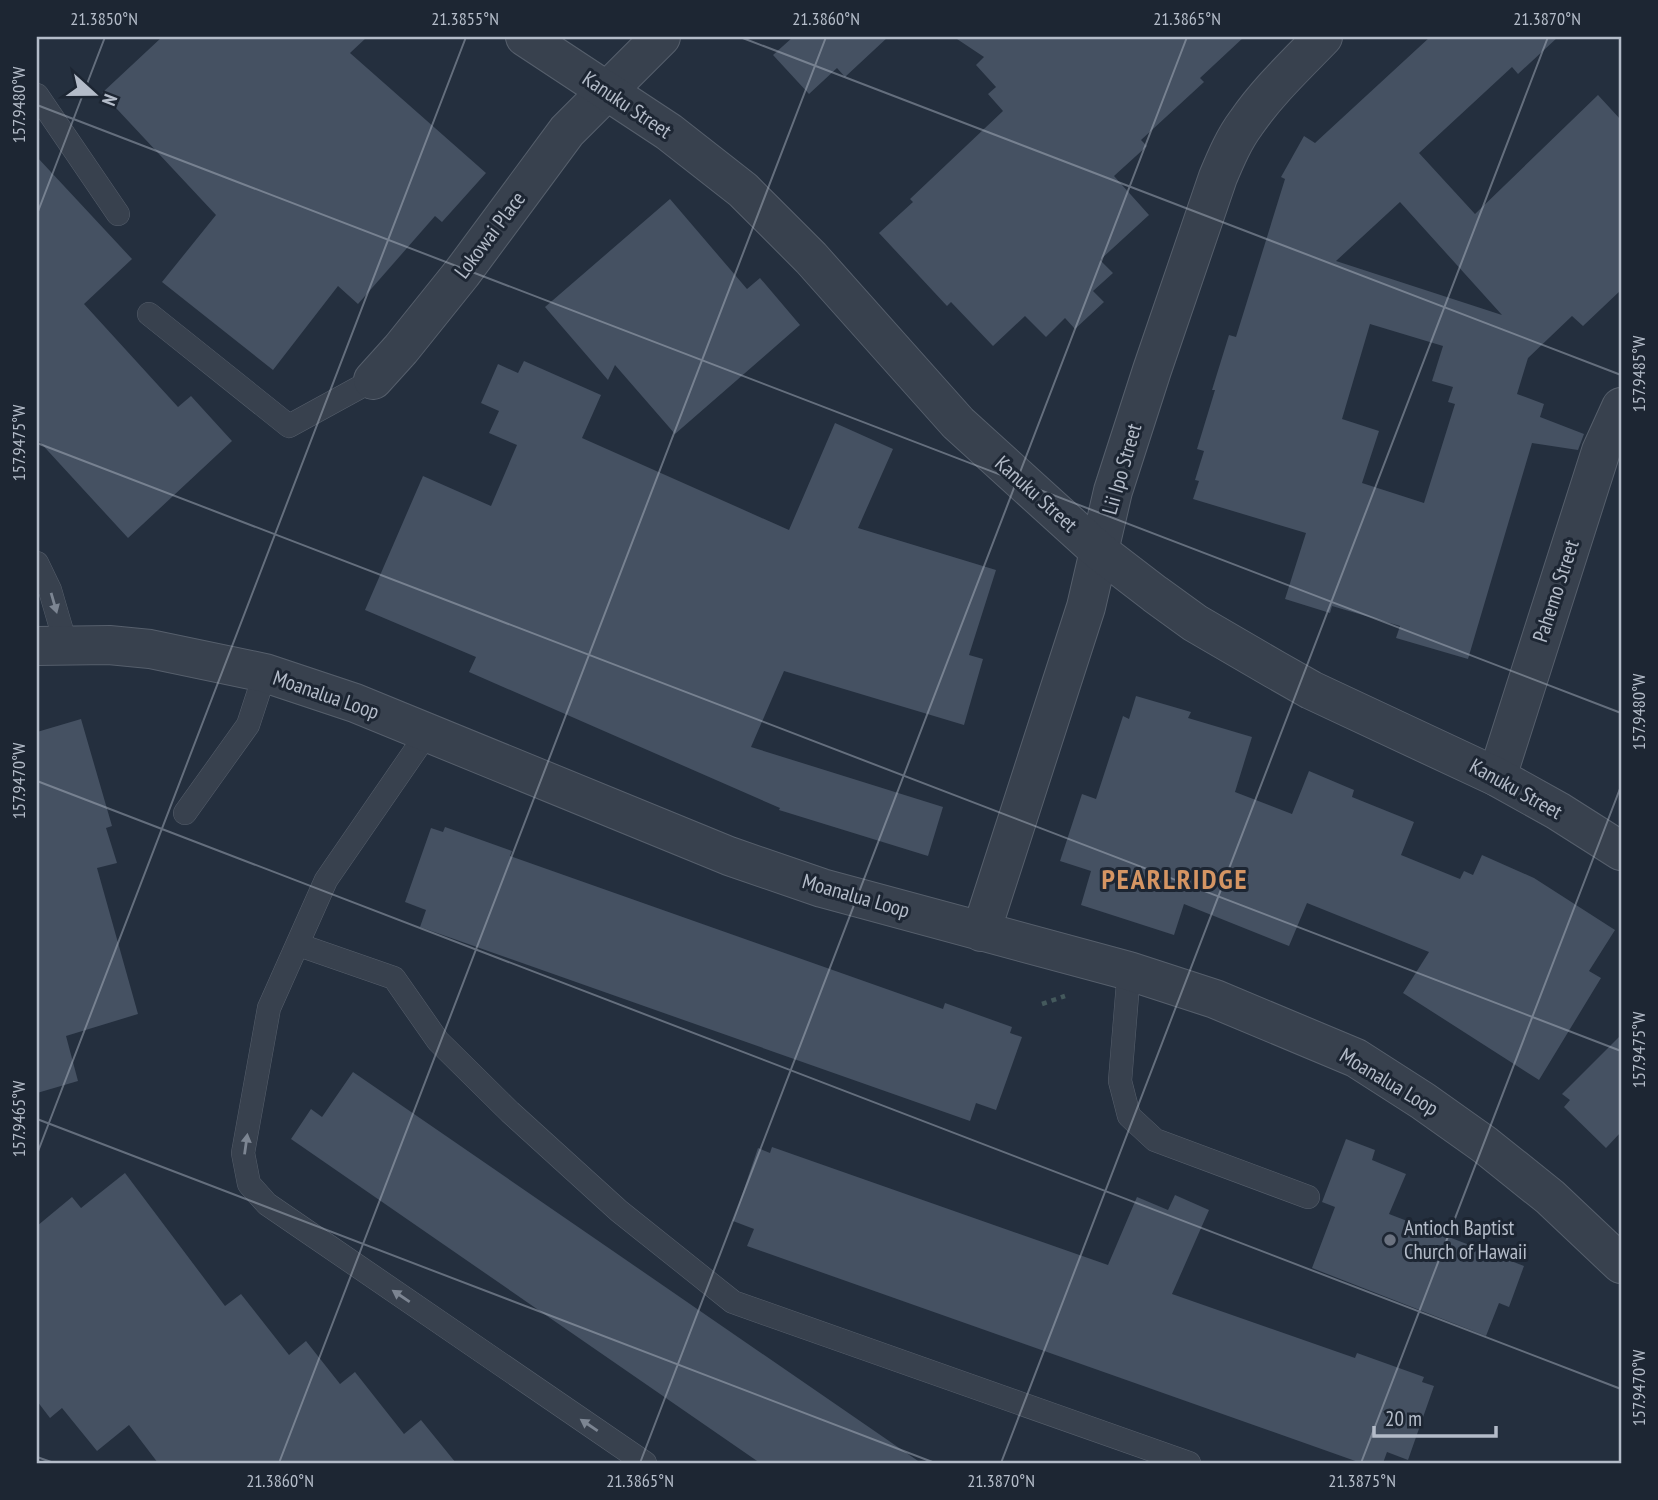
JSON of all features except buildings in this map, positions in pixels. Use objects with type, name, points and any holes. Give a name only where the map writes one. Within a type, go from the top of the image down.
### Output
[{"type":"street","name":"Kanuku Street","points":[[525,37],[693,150],[769,215],[811,258],[958,423],[1099,551],[1185,616],[1311,690],[1497,777],[1621,851]]},
{"type":"street","name":"Lokowai Place","points":[[373,380],[462,273],[567,131],[661,37]]},
{"type":"street","name":"Lii Ipo Street","points":[[981,932],[1086,607],[1113,491],[1226,157],[1245,124],[1262,102],[1323,37]]},
{"type":"street","name":"Pahemo Street","points":[[1497,777],[1601,451],[1621,407]]},
{"type":"street","name":"Moanalua Loop","points":[[52,645],[109,645],[150,649],[264,673],[355,703],[729,856],[822,888],[1129,971],[1215,999],[1356,1058],[1485,1145],[1550,1197],[1621,1264]]},
{"type":"lane","points":[[37,95],[118,214]]},
{"type":"lane","points":[[149,314],[289,426],[373,380]]},
{"type":"lane","points":[[37,563],[50,590],[52,645]]},
{"type":"lane","points":[[185,813],[248,725],[264,673]]},
{"type":"lane","points":[[428,732],[326,880],[269,1008],[243,1153],[249,1184],[267,1204],[645,1463]]},
{"type":"lane","points":[[299,945],[394,978],[438,1041],[510,1112],[619,1212],[733,1302],[1189,1463]]},
{"type":"lane","points":[[1129,971],[1120,1081],[1129,1116],[1155,1140],[1308,1197]]},
{"type":"place","name":"Antioch Baptist Church of Hawaii","points":[[1390,1240]]},
{"type":"district","name":"PEARLRIDGE","points":[[1175,879]]}]
